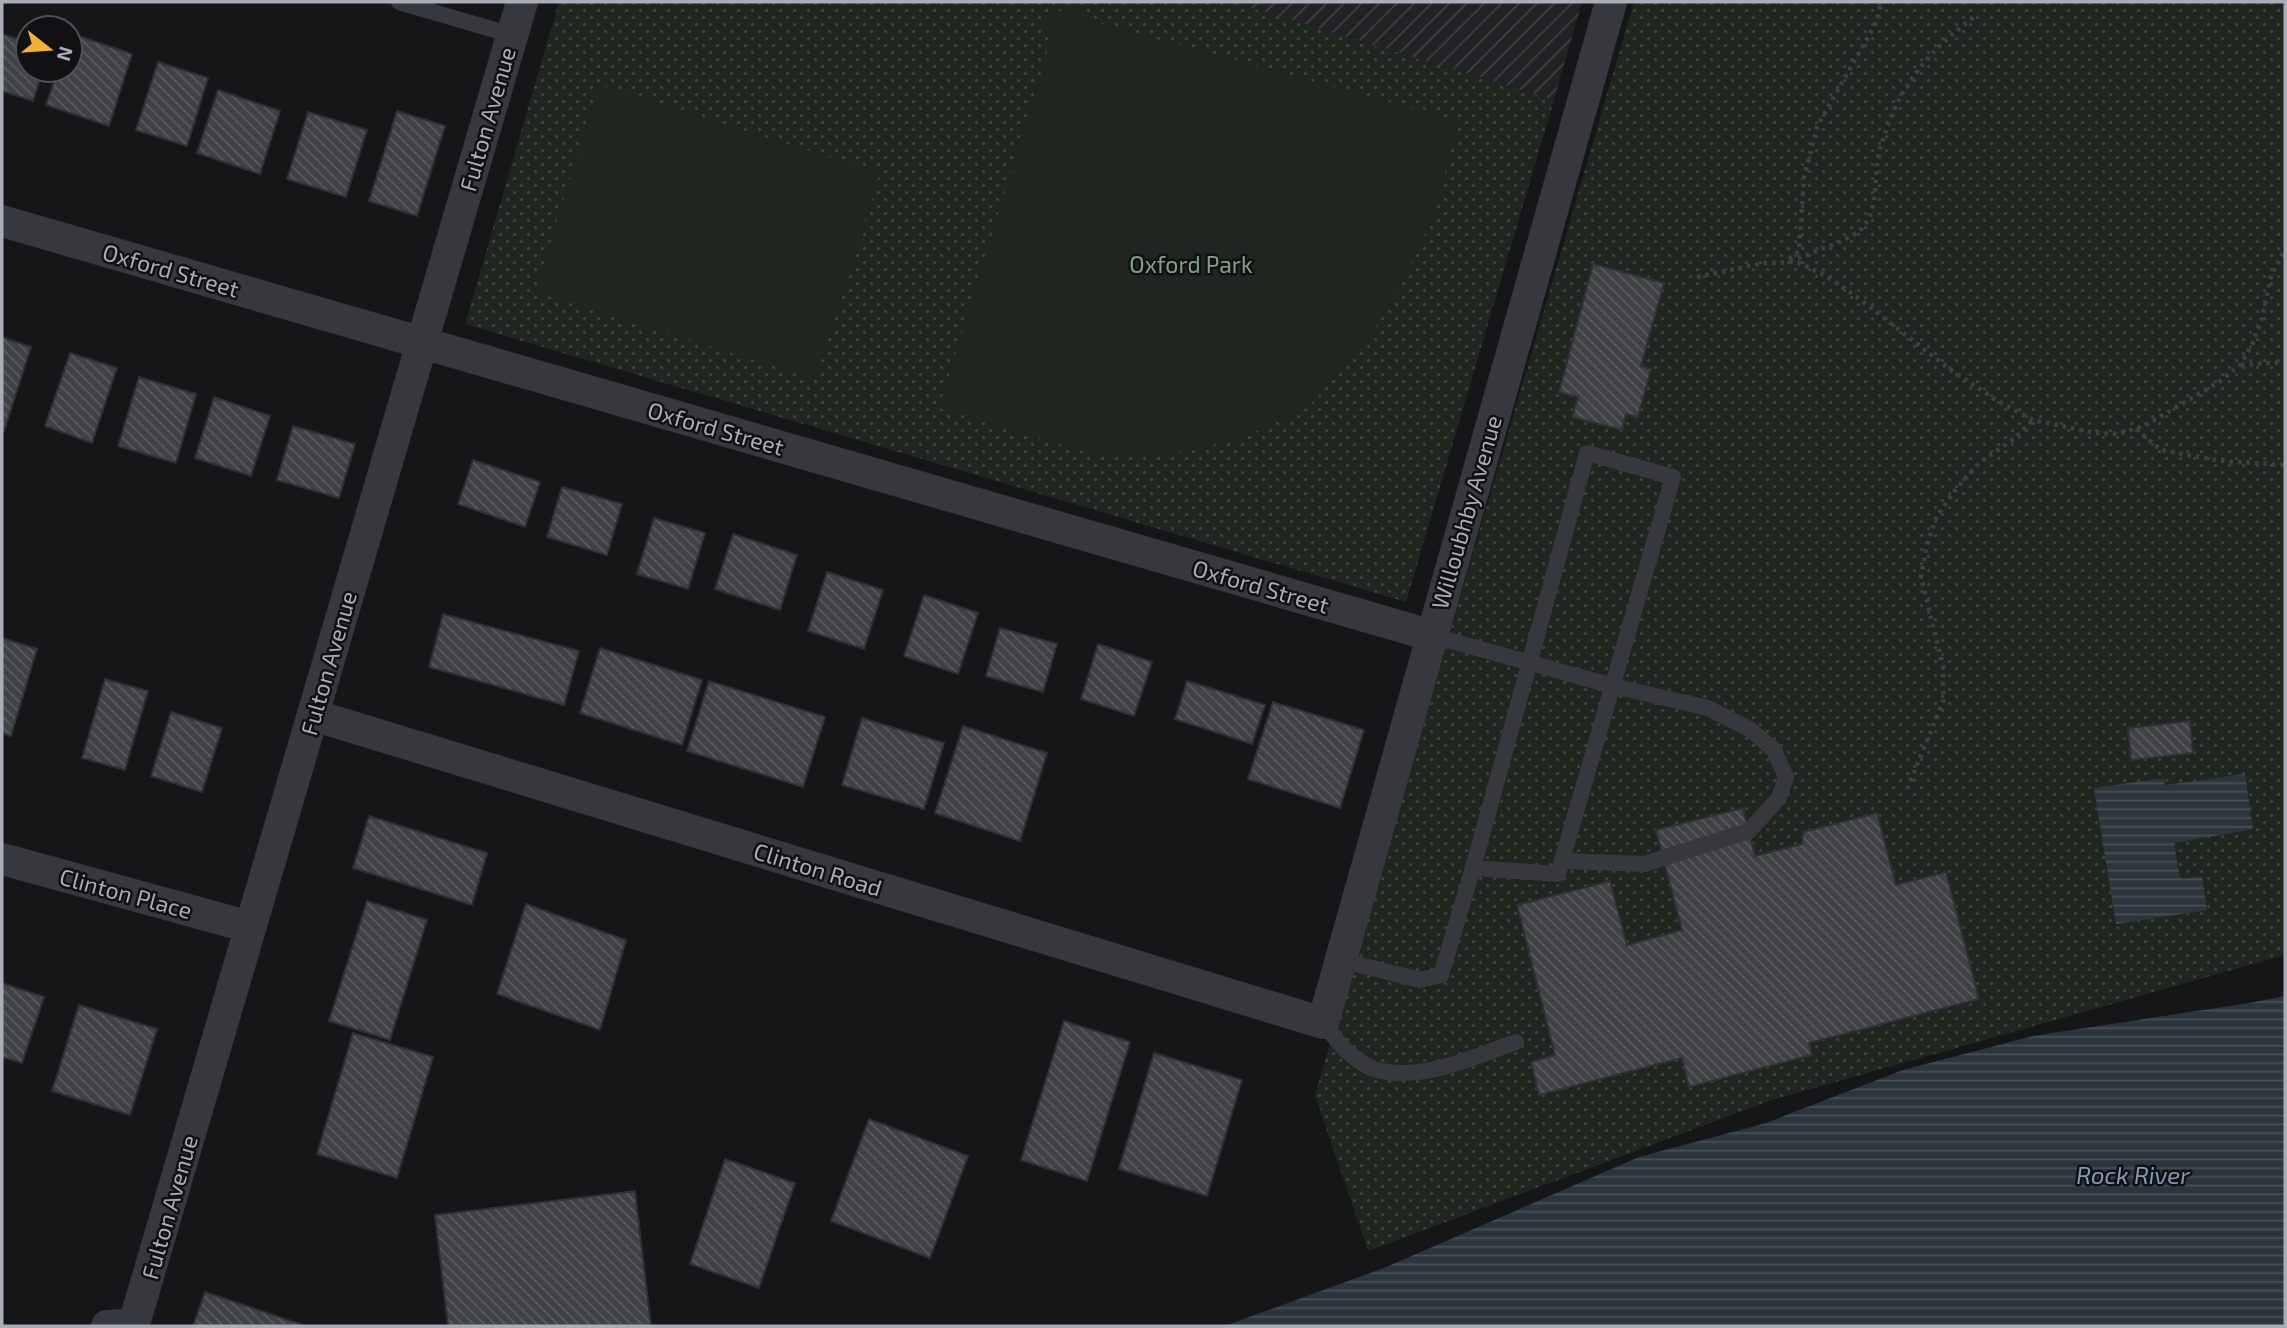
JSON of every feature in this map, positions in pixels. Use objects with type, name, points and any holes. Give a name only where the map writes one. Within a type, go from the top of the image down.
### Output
[{"type":"street","name":"Fulton Avenue","points":[[121,1325],[250,927],[522,2]]},
{"type":"street","name":"Willoubhby Avenue","points":[[1323,1023],[1430,635],[1611,2]]},
{"type":"street","name":"Oxford Street","points":[[2,221],[1430,635]]},
{"type":"street","name":"Clinton Road","points":[[313,715],[1323,1023]]},
{"type":"street","name":"Clinton Place","points":[[2,859],[250,927]]},
{"type":"lane","points":[[399,2],[512,35]]},
{"type":"lane","points":[[1340,960],[1420,980],[1441,975],[1473,869],[1587,453],[1673,477],[1558,874],[1473,869]]},
{"type":"lane","points":[[1430,635],[1613,686],[1708,708],[1751,730],[1774,750],[1786,777],[1779,798],[1749,831],[1644,864],[1562,861]]},
{"type":"lane","points":[[1323,1023],[1344,1049],[1374,1069],[1410,1073],[1449,1065],[1516,1042]]},
{"type":"path","points":[[1786,262],[1798,251],[1804,178],[1817,127],[1877,20],[1881,2]]},
{"type":"path","points":[[1786,262],[1858,232],[1867,221],[1873,208],[1877,162],[1897,103],[1921,64],[1949,36],[1974,17]]},
{"type":"path","points":[[1697,277],[1764,262],[1797,262],[1826,276],[1861,300],[1970,384],[1996,400],[2034,420],[2095,433],[2117,434],[2144,426],[2219,382],[2240,365],[2252,345],[2262,318],[2271,276],[2285,249]]},
{"type":"path","points":[[2240,365],[2285,362]]},
{"type":"path","points":[[1907,789],[1944,702],[1943,666],[1922,577],[1927,544],[1937,516],[1957,488],[1979,463],[2014,439],[2034,420]]},
{"type":"path","points":[[2135,429],[2161,450],[2221,461],[2285,465]]},
{"type":"shaded area","points":[[1231,2],[1582,2],[1554,100]]},
{"type":"green space","name":"Oxford Park","points":[[559,2],[1231,2],[1554,100],[1406,602],[465,324]]},
{"type":"green space","points":[[1079,2],[1091,21],[1458,121],[1435,213],[1399,288],[1367,340],[1307,408],[1241,438],[1163,456],[1090,453],[939,408],[1050,43],[1041,21]]},
{"type":"green space","points":[[1634,2],[2285,2],[2285,955],[1772,1100],[1368,1251],[1315,1095]]},
{"type":"green space","points":[[599,85],[880,173],[816,379],[535,292]]},
{"type":"water","points":[[2245,774],[2253,829],[2174,843],[2180,879],[2202,876],[2207,910],[2116,924],[2094,788],[2164,778],[2165,785]]},
{"type":"water","name":"Rock River","points":[[2285,996],[2285,1326],[1225,1326],[1384,1268],[1639,1157],[1766,1123],[1903,1070],[2033,1036]]},
{"type":"building","points":[[2,34],[14,38],[14,84],[38,84],[33,101],[2,91]]},
{"type":"building","points":[[84,38],[132,54],[109,126],[46,105],[53,84],[84,84]]},
{"type":"building","points":[[158,62],[208,78],[187,146],[136,130]]},
{"type":"building","points":[[218,90],[280,111],[260,174],[197,153]]},
{"type":"building","points":[[397,111],[445,126],[417,216],[369,201]]},
{"type":"building","points":[[308,112],[367,130],[346,197],[287,179]]},
{"type":"building","points":[[1593,264],[1664,283],[1641,366],[1651,369],[1638,417],[1626,414],[1622,430],[1572,417],[1578,397],[1559,392]]},
{"type":"building","points":[[2,337],[31,347],[4,431],[2,430]]},
{"type":"building","points":[[70,353],[117,368],[92,443],[45,426]]},
{"type":"building","points":[[139,377],[196,394],[176,463],[118,446]]},
{"type":"building","points":[[214,397],[270,416],[251,476],[195,458]]},
{"type":"building","points":[[293,426],[355,444],[339,498],[277,480]]},
{"type":"building","points":[[473,460],[540,482],[525,527],[458,504]]},
{"type":"building","points":[[562,487],[622,504],[607,555],[547,537]]},
{"type":"building","points":[[654,518],[705,533],[688,589],[637,574]]},
{"type":"building","points":[[733,534],[797,555],[780,610],[715,589]]},
{"type":"building","points":[[827,572],[883,590],[864,649],[808,631]]},
{"type":"building","points":[[924,595],[978,613],[958,674],[904,656]]},
{"type":"building","points":[[443,614],[579,651],[564,705],[429,667]]},
{"type":"building","points":[[1000,628],[1057,644],[1043,692],[986,676]]},
{"type":"building","points":[[2,638],[37,649],[11,736],[2,733]]},
{"type":"building","points":[[1098,644],[1152,662],[1134,716],[1081,699]]},
{"type":"building","points":[[600,648],[702,680],[682,745],[580,713]]},
{"type":"building","points":[[105,679],[148,691],[125,770],[82,758]]},
{"type":"building","points":[[709,681],[825,717],[803,787],[687,751]]},
{"type":"building","points":[[1187,681],[1265,705],[1252,744],[1175,719]]},
{"type":"building","points":[[1273,702],[1364,730],[1340,808],[1248,779]]},
{"type":"building","points":[[171,712],[222,728],[202,792],[151,776]]},
{"type":"building","points":[[862,718],[944,743],[924,809],[842,785]]},
{"type":"building","points":[[2190,721],[2193,753],[2131,760],[2128,728]]},
{"type":"building","points":[[963,726],[1047,753],[1020,841],[935,813]]},
{"type":"building","points":[[1743,808],[1755,856],[1802,844],[1803,832],[1877,813],[1896,885],[1946,872],[1979,999],[1809,1043],[1812,1055],[1689,1087],[1682,1058],[1539,1095],[1531,1062],[1555,1055],[1517,905],[1610,881],[1627,945],[1682,930],[1656,830]]},
{"type":"building","points":[[369,816],[487,853],[472,905],[353,868]]},
{"type":"building","points":[[367,901],[427,920],[390,1040],[329,1021]]},
{"type":"building","points":[[526,904],[626,940],[600,1030],[497,994]]},
{"type":"building","points":[[2,983],[44,997],[22,1063],[2,1057]]},
{"type":"building","points":[[79,1005],[157,1029],[130,1115],[52,1091]]},
{"type":"building","points":[[1064,1021],[1130,1042],[1087,1181],[1021,1160]]},
{"type":"building","points":[[353,1033],[433,1057],[397,1178],[317,1154]]},
{"type":"building","points":[[1154,1053],[1242,1080],[1207,1196],[1119,1169]]},
{"type":"building","points":[[869,1119],[968,1156],[930,1258],[831,1221]]},
{"type":"building","points":[[725,1159],[795,1183],[759,1288],[690,1264]]},
{"type":"building","points":[[635,1191],[651,1326],[448,1326],[435,1215]]},
{"type":"building","points":[[205,1292],[306,1326],[193,1326]]}]
